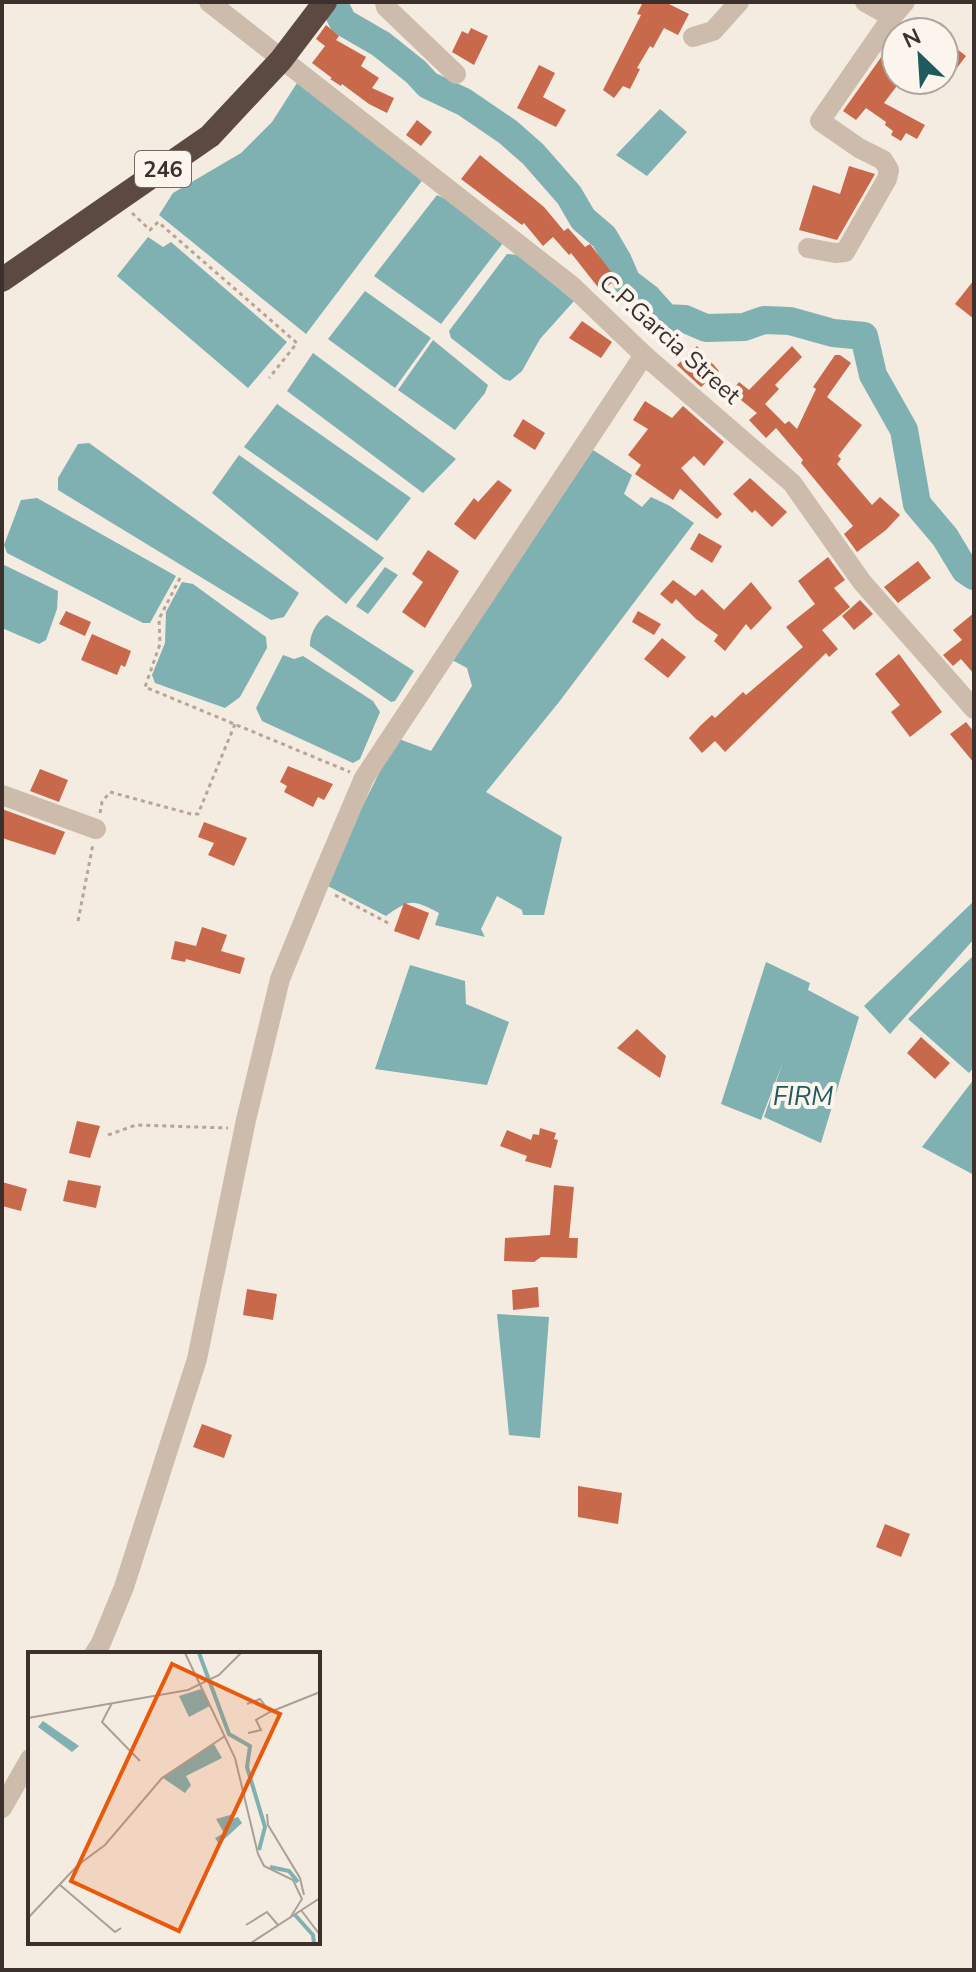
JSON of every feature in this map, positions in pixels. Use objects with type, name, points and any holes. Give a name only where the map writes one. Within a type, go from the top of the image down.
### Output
[{"type":"highway","name":"246","points":[[2,280],[210,136],[281,60],[325,2]]},
{"type":"street","name":"C.P.Garcia Street","points":[[209,2],[572,286],[644,355],[792,483],[862,582],[974,709]]},
{"type":"street","points":[[385,2],[386,7],[456,74]]},
{"type":"street","points":[[693,37],[713,31],[739,2]]},
{"type":"street","points":[[808,248],[845,252],[887,179],[889,170],[883,160],[859,148],[820,121],[898,9],[865,2]]},
{"type":"street","points":[[95,1652],[124,1587],[197,1359],[244,1128],[280,979],[318,886],[364,778],[644,355]]},
{"type":"street","points":[[2,795],[96,829]]},
{"type":"street","points":[[2,1808],[28,1762]]},
{"type":"path","points":[[117,200],[150,230],[158,222],[297,343],[269,378]]},
{"type":"path","points":[[180,578],[159,619],[160,644],[145,687],[364,778]]},
{"type":"path","points":[[78,921],[102,802],[110,792],[198,814],[235,724]]},
{"type":"path","points":[[318,886],[390,924]]},
{"type":"path","points":[[108,1135],[136,1125],[244,1128]]},
{"type":"water","points":[[297,83],[424,178],[306,334],[159,215],[173,193],[241,153],[272,122]]},
{"type":"water","points":[[660,109],[687,132],[647,176],[616,155]]},
{"type":"water","points":[[437,195],[506,239],[441,324],[374,276]]},
{"type":"water","points":[[148,237],[163,247],[171,242],[287,342],[248,388],[117,276]]},
{"type":"water","points":[[507,254],[518,255],[574,301],[540,339],[522,371],[510,381],[451,338],[449,331]]},
{"type":"water","points":[[365,291],[431,338],[395,388],[328,339]]},
{"type":"water","points":[[433,340],[488,385],[455,430],[398,390]]},
{"type":"water","points":[[313,353],[456,459],[423,493],[287,391]]},
{"type":"water","points":[[277,404],[411,498],[377,541],[244,447]]},
{"type":"water","points":[[89,443],[299,593],[284,617],[271,620],[58,490],[58,478],[78,444]]},
{"type":"water","points":[[593,450],[632,475],[624,494],[642,507],[651,497],[694,523],[559,702],[486,792],[562,837],[544,915],[523,915],[522,910],[497,896],[481,929],[485,937],[435,925],[439,913],[417,903],[401,906],[386,916],[324,884],[388,755],[399,739],[431,751],[472,686],[467,668],[452,660]]},
{"type":"water","points":[[239,455],[384,558],[346,604],[212,493]]},
{"type":"water","points":[[37,498],[176,576],[150,623],[143,623],[7,553],[4,545],[21,500]]},
{"type":"water","points":[[2,564],[58,591],[57,609],[46,640],[39,644],[2,628]]},
{"type":"water","points":[[385,567],[398,575],[368,614],[356,606]]},
{"type":"water","points":[[182,582],[193,584],[266,637],[267,648],[240,697],[225,708],[155,683],[152,675],[165,643],[166,612]]},
{"type":"water","points":[[327,615],[414,671],[395,701],[391,702],[310,646],[315,628]]},
{"type":"water","points":[[283,655],[294,659],[303,656],[373,701],[380,712],[360,759],[353,763],[262,721],[256,708]]},
{"type":"water","points":[[974,901],[974,939],[890,1034],[864,1006]]},
{"type":"water","points":[[974,955],[974,1067],[969,1073],[908,1019]]},
{"type":"water","name":"FIRM","points":[[766,962],[810,983],[808,990],[859,1017],[821,1143],[764,1117],[783,1062],[761,1120],[721,1104]]},
{"type":"water","points":[[410,965],[465,981],[466,1004],[509,1022],[487,1085],[375,1069]]},
{"type":"water","points":[[974,1079],[974,1175],[922,1147]]},
{"type":"water","points":[[497,1314],[549,1317],[540,1438],[509,1435]]},
{"type":"building","points":[[643,2],[665,2],[689,14],[678,35],[664,28],[637,68],[640,69],[630,89],[623,86],[614,98],[603,90],[641,15],[637,14]]},
{"type":"building","points":[[326,25],[339,36],[336,40],[366,57],[361,66],[379,78],[372,88],[394,98],[387,113],[330,79],[312,63],[325,46],[316,39]]},
{"type":"building","points":[[471,28],[488,36],[474,65],[452,52],[462,31],[468,34]]},
{"type":"building","points":[[880,59],[880,96],[889,96],[884,103],[925,125],[917,139],[906,133],[901,141],[891,135],[893,131],[885,125],[886,122],[866,108],[856,120],[843,111]]},
{"type":"building","points":[[539,65],[555,73],[543,97],[566,110],[556,127],[517,108]]},
{"type":"building","points":[[417,120],[432,132],[421,146],[406,135]]},
{"type":"building","points":[[480,155],[544,207],[564,231],[568,228],[585,247],[590,244],[612,273],[608,276],[613,282],[601,291],[571,253],[569,255],[553,237],[543,246],[524,223],[522,225],[461,179]]},
{"type":"building","points":[[849,166],[875,174],[837,240],[799,230],[813,185],[840,194]]},
{"type":"building","points":[[974,280],[974,319],[955,304]]},
{"type":"building","points":[[582,321],[612,342],[601,358],[569,338]]},
{"type":"building","points":[[697,346],[719,371],[701,387],[677,365]]},
{"type":"building","points":[[792,346],[802,357],[775,385],[779,389],[765,404],[785,424],[789,421],[797,429],[816,389],[813,387],[835,355],[851,363],[827,397],[862,425],[838,456],[841,459],[837,464],[872,505],[880,497],[900,515],[857,552],[844,534],[853,526],[801,463],[803,460],[776,428],[766,438],[749,420],[757,413],[731,392],[739,382],[749,390]]},
{"type":"building","points":[[645,401],[672,418],[683,406],[724,442],[704,466],[694,456],[681,468],[722,514],[717,519],[680,489],[673,500],[635,474],[641,465],[628,455],[648,429],[633,420]]},
{"type":"building","points":[[523,419],[545,433],[535,450],[513,436]]},
{"type":"building","points":[[750,478],[787,512],[772,527],[733,494]]},
{"type":"building","points":[[498,480],[512,490],[475,540],[454,524],[474,498],[478,502]]},
{"type":"building","points":[[699,533],[722,546],[712,563],[690,549]]},
{"type":"building","points":[[428,550],[459,571],[425,628],[402,612],[423,582],[412,574]]},
{"type":"building","points":[[828,557],[845,580],[834,588],[850,607],[822,630],[838,649],[829,657],[826,653],[725,752],[715,741],[702,753],[689,738],[701,725],[712,715],[715,718],[743,692],[746,695],[803,647],[786,627],[815,604],[798,581]]},
{"type":"building","points":[[918,561],[931,578],[898,603],[884,587]]},
{"type":"building","points":[[673,580],[695,596],[702,589],[724,610],[751,582],[772,608],[751,630],[746,624],[725,651],[714,641],[718,635],[676,599],[672,604],[660,594]]},
{"type":"building","points":[[860,600],[873,614],[854,630],[842,616]]},
{"type":"building","points":[[66,611],[91,622],[85,636],[59,624]]},
{"type":"building","points":[[638,611],[661,624],[654,635],[632,622]]},
{"type":"building","points":[[974,613],[974,674],[961,659],[953,666],[943,655],[962,640],[953,630]]},
{"type":"building","points":[[92,634],[131,651],[125,667],[121,665],[117,675],[81,660]]},
{"type":"building","points":[[662,638],[686,657],[668,678],[644,659]]},
{"type":"building","points":[[899,654],[942,712],[910,737],[891,712],[900,705],[875,674]]},
{"type":"building","points":[[966,722],[974,732],[974,763],[950,734]]},
{"type":"building","points":[[288,766],[333,784],[324,800],[318,797],[313,807],[284,792],[287,786],[280,782]]},
{"type":"building","points":[[40,769],[68,780],[59,802],[30,791]]},
{"type":"building","points":[[2,809],[65,832],[55,855],[2,838]]},
{"type":"building","points":[[204,822],[247,838],[234,866],[208,855],[214,843],[198,837]]},
{"type":"building","points":[[404,903],[429,913],[419,940],[394,931]]},
{"type":"building","points":[[202,927],[227,935],[221,951],[245,958],[240,974],[186,959],[185,962],[171,959],[175,941],[196,946]]},
{"type":"building","points":[[637,1029],[666,1056],[660,1078],[617,1048]]},
{"type":"building","points":[[921,1037],[950,1063],[935,1079],[907,1053]]},
{"type":"building","points":[[77,1121],[100,1126],[90,1158],[69,1153]]},
{"type":"building","points":[[540,1128],[556,1133],[554,1139],[558,1140],[551,1168],[525,1161],[527,1156],[500,1146],[507,1130],[531,1140],[533,1134],[539,1135]]},
{"type":"building","points":[[68,1180],[101,1186],[96,1208],[63,1201]]},
{"type":"building","points":[[2,1182],[27,1189],[21,1211],[2,1206]]},
{"type":"building","points":[[554,1185],[574,1187],[569,1238],[578,1238],[577,1258],[541,1257],[534,1262],[504,1261],[505,1238],[550,1235]]},
{"type":"building","points":[[538,1287],[539,1307],[513,1310],[512,1290]]},
{"type":"building","points":[[247,1289],[277,1294],[273,1320],[243,1315]]},
{"type":"building","points":[[202,1424],[232,1435],[224,1458],[193,1447]]},
{"type":"building","points":[[578,1486],[622,1493],[618,1524],[578,1517]]},
{"type":"building","points":[[885,1524],[910,1534],[901,1557],[876,1547]]},
{"type":"waterway","points":[[333,2],[343,22],[381,44],[428,85],[464,102],[508,132],[533,154],[569,195],[583,219],[604,237],[627,282],[648,298],[666,318],[685,319],[706,328],[744,327],[764,320],[790,321],[833,333],[864,336],[873,375],[904,430],[917,504],[945,537],[965,570],[974,576]]}]
